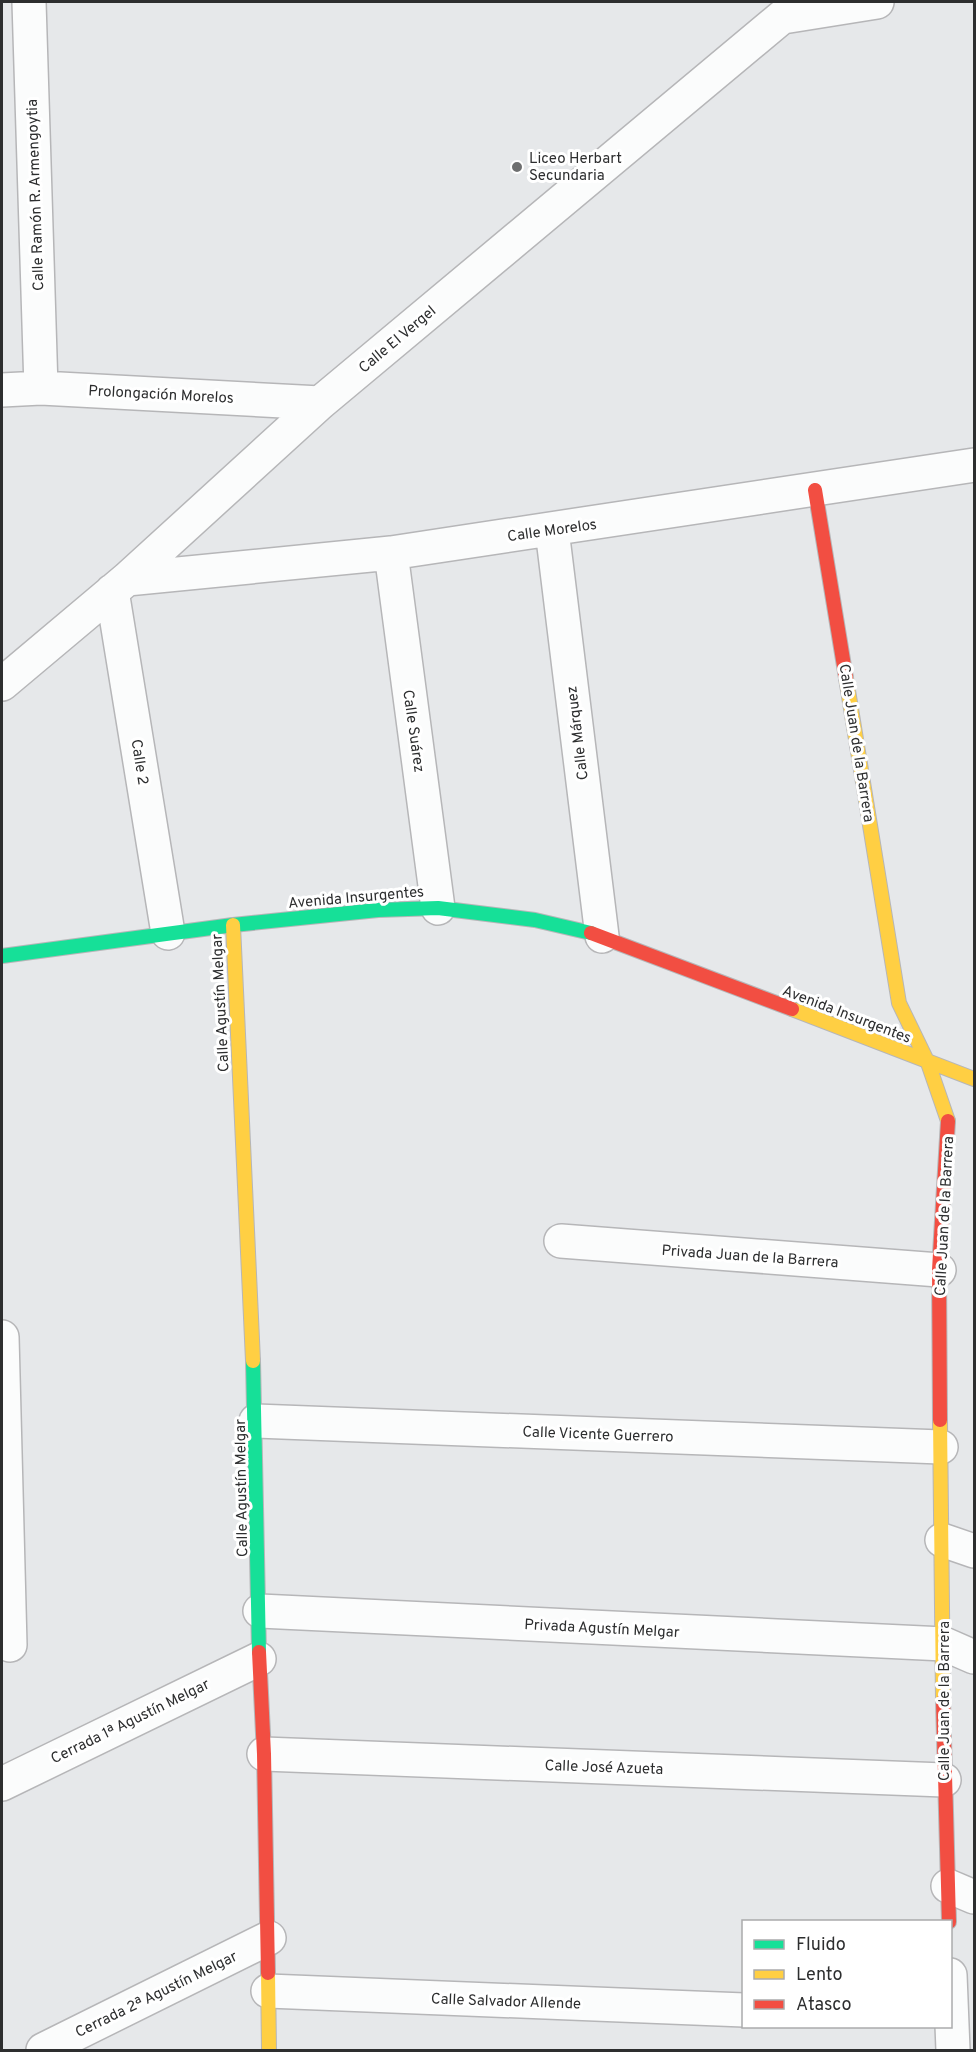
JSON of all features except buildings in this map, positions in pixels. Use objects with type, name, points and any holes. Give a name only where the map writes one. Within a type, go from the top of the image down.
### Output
[{"type":"street","name":"Calle Ramón R. Armengoytia","points":[[30,2],[40,388]]},
{"type":"street","points":[[792,9],[877,2]]},
{"type":"street","name":"Calle El Vergel","points":[[2,684],[120,585],[320,403],[792,9]]},
{"type":"street","name":"Prolongación Morelos","points":[[2,390],[40,388],[320,403]]},
{"type":"street","name":"Calle Morelos","points":[[120,585],[391,553],[975,465]]},
{"type":"street","name":"Calle Juan de la Barrera","points":[[815,490],[899,1003],[928,1063],[948,1119],[939,1270],[944,1780],[961,1891],[950,1920]]},
{"type":"street","name":"Calle Márquez","points":[[552,530],[602,936]]},
{"type":"street","name":"Calle Suárez","points":[[391,553],[438,908]]},
{"type":"street","name":"Calle 2","points":[[120,585],[168,933]]},
{"type":"street","name":"Avenida Insurgentes","points":[[2,956],[168,933],[378,909],[438,908],[535,920],[602,936],[928,1063],[975,1078]]},
{"type":"street","name":"Calle Agustín Melgar","points":[[233,925],[256,1421],[259,1659],[269,1938],[269,2050]]},
{"type":"street","name":"Privada Juan de la Barrera","points":[[561,1241],[939,1270]]},
{"type":"street","points":[[2,1336],[10,1644]]},
{"type":"street","name":"Calle Vicente Guerrero","points":[[256,1421],[940,1447]]},
{"type":"street","points":[[942,1540],[975,1551]]},
{"type":"street","name":"Privada Agustín Melgar","points":[[260,1611],[944,1644],[975,1657]]},
{"type":"street","name":"Cerrada 1ª Agustín Melgar","points":[[2,1784],[259,1659]]},
{"type":"street","name":"Calle José Azueta","points":[[264,1754],[944,1780]]},
{"type":"street","name":"Cerrada 2ª Agustín Melgar","points":[[43,2050],[269,1938]]},
{"type":"street","name":"Calle Salvador Allende","points":[[268,1991],[742,2010]]},
{"type":"street","points":[[952,2028],[953,2050]]},
{"type":"traffic: fast","points":[[2,956],[233,925],[378,910],[438,908],[535,920],[591,933]]},
{"type":"traffic: fast","points":[[253,1361],[259,1652]]},
{"type":"traffic: slow","points":[[846,678],[899,1003],[928,1063],[948,1121]]},
{"type":"traffic: slow","points":[[233,925],[253,1361]]},
{"type":"traffic: slow","points":[[792,1009],[974,1079]]},
{"type":"traffic: slow","points":[[940,1420],[943,1701]]},
{"type":"traffic: slow","points":[[268,1973],[269,2050]]},
{"type":"traffic: jam","points":[[815,490],[846,678]]},
{"type":"traffic: jam","points":[[591,933],[792,1009]]},
{"type":"traffic: jam","points":[[940,1420],[939,1270],[948,1121]]},
{"type":"traffic: jam","points":[[259,1652],[264,1754],[268,1973]]},
{"type":"traffic: jam","points":[[943,1701],[949,1920]]},
{"type":"place","name":"Liceo Herbart Secundaria","points":[[517,167]]}]
